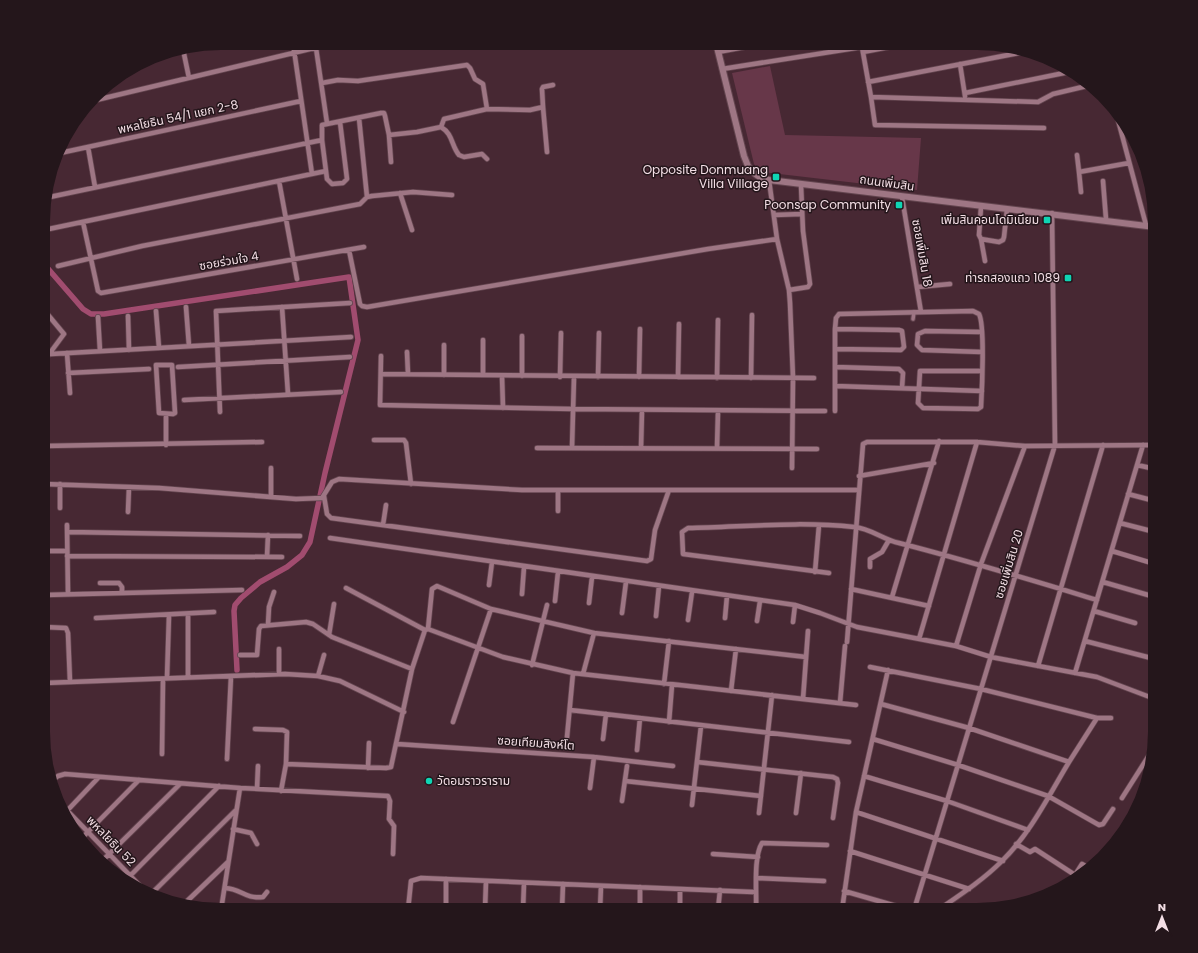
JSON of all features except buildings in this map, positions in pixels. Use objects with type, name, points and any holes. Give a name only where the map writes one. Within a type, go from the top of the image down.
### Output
[{"type":"street","points":[[294,50],[312,174]]},
{"type":"street","points":[[101,99],[307,50]]},
{"type":"street","points":[[316,50],[327,124]]},
{"type":"street","points":[[718,52],[729,50]]},
{"type":"street","points":[[722,69],[843,50]]},
{"type":"street","points":[[873,50],[863,52],[871,97],[874,125],[1044,128]]},
{"type":"street","name":"ถนนเพิ่มสิน","points":[[718,52],[748,166],[761,178],[801,185],[981,207],[1146,225]]},
{"type":"street","points":[[184,54],[189,78]]},
{"type":"street","points":[[868,82],[1014,54]]},
{"type":"street","points":[[960,64],[966,100]]},
{"type":"street","points":[[322,83],[338,80],[358,81],[467,65],[476,79],[483,84],[487,109]]},
{"type":"street","points":[[965,93],[1063,73]]},
{"type":"street","points":[[547,152],[542,89],[543,86],[553,85]]},
{"type":"street","points":[[871,97],[1038,102],[1053,94],[1083,87]]},
{"type":"street","name":"พหลโยธิน 54/1 แยก 2-8","points":[[64,152],[301,101]]},
{"type":"street","points":[[441,127],[444,119],[487,109],[530,110],[544,107]]},
{"type":"street","points":[[340,122],[346,181],[343,183],[330,184],[326,171],[321,127],[327,124],[384,113],[389,135],[391,162]]},
{"type":"street","points":[[359,118],[367,197]]},
{"type":"street","points":[[389,135],[417,132],[441,127],[447,131],[452,138],[459,155],[464,157],[482,154],[487,159]]},
{"type":"street","points":[[1120,127],[1146,225]]},
{"type":"street","points":[[51,197],[322,140]]},
{"type":"street","points":[[88,147],[95,187]]},
{"type":"street","points":[[1077,155],[1081,192]]},
{"type":"street","points":[[1079,172],[1129,163]]},
{"type":"street","points":[[50,229],[326,171]]},
{"type":"street","points":[[769,180],[777,239],[789,290],[793,378],[792,468]]},
{"type":"street","points":[[279,181],[297,279]]},
{"type":"street","points":[[1103,181],[1106,220]]},
{"type":"street","points":[[789,290],[808,287],[810,284],[802,214],[801,185]]},
{"type":"street","points":[[58,266],[91,258],[360,204],[367,197],[414,192],[452,195]]},
{"type":"street","points":[[400,193],[412,230]]},
{"type":"street","name":"ซอยเพิ่มสิน 18","points":[[902,197],[921,312]]},
{"type":"street","points":[[981,207],[978,231],[985,261]]},
{"type":"street","points":[[981,239],[999,242],[1003,240],[1007,210]]},
{"type":"street","points":[[774,215],[802,214]]},
{"type":"street","name":"ซอยเพิ่มสิน 20","points":[[916,903],[1055,445],[1052,214]]},
{"type":"street","points":[[83,222],[91,258]]},
{"type":"street","points":[[349,250],[360,304],[367,307],[701,250],[777,239]]},
{"type":"street","name":"ซอยร่วมใจ 4","points":[[91,258],[98,291],[104,293],[364,247]]},
{"type":"street","points":[[918,287],[950,284]]},
{"type":"street","points":[[220,412],[219,364],[215,312],[218,310],[350,303]]},
{"type":"street","points":[[282,306],[288,394]]},
{"type":"street","points":[[186,307],[189,346]]},
{"type":"street","points":[[156,311],[159,348]]},
{"type":"street","points":[[913,319],[914,312]]},
{"type":"street","points":[[835,411],[835,329],[836,318],[839,314],[976,312],[981,316],[982,332],[982,371],[982,391],[980,409],[923,408],[918,403],[918,372],[922,370],[982,371]]},
{"type":"street","points":[[752,315],[752,378]]},
{"type":"street","points":[[128,316],[129,350]]},
{"type":"street","points":[[50,317],[64,334],[51,354]]},
{"type":"street","points":[[98,317],[100,351]]},
{"type":"street","points":[[717,378],[718,320]]},
{"type":"street","points":[[678,378],[679,324]]},
{"type":"street","points":[[639,377],[640,329]]},
{"type":"street","points":[[835,329],[899,330],[903,333],[904,342],[903,349],[901,350],[835,348]]},
{"type":"street","points":[[982,332],[925,331],[918,334],[917,345],[922,350],[982,352]]},
{"type":"street","points":[[560,333],[560,377]]},
{"type":"street","points":[[598,377],[599,333]]},
{"type":"street","points":[[522,336],[522,376]]},
{"type":"street","points":[[51,354],[351,337]]},
{"type":"street","points":[[483,375],[484,340]]},
{"type":"street","points":[[444,345],[444,375]]},
{"type":"street","points":[[407,352],[408,374]]},
{"type":"street","points":[[67,353],[70,392]]},
{"type":"street","points":[[381,356],[380,404],[503,408],[825,411]]},
{"type":"street","points":[[178,367],[350,357]]},
{"type":"street","points":[[156,365],[172,365],[175,413],[166,414],[159,413],[156,365]]},
{"type":"street","points":[[835,367],[899,369],[903,373],[902,388]]},
{"type":"street","points":[[68,373],[149,369]]},
{"type":"street","points":[[381,374],[560,377],[814,378]]},
{"type":"street","points":[[502,376],[503,408]]},
{"type":"street","points":[[572,448],[574,377]]},
{"type":"street","points":[[835,386],[982,391]]},
{"type":"street","points":[[184,400],[341,392]]},
{"type":"street","points":[[642,410],[642,448]]},
{"type":"street","points":[[717,448],[718,411]]},
{"type":"street","points":[[166,414],[166,445]]},
{"type":"street","points":[[374,440],[404,440],[406,443],[411,484]]},
{"type":"street","points":[[892,597],[934,463],[939,441]]},
{"type":"street","points":[[840,703],[849,624],[862,447],[867,442],[939,441],[977,442],[1025,446],[1148,444]]},
{"type":"street","points":[[50,446],[166,445],[262,442]]},
{"type":"street","points":[[919,639],[977,442]]},
{"type":"street","points":[[1075,673],[1143,444]]},
{"type":"street","points":[[1038,666],[1103,445]]},
{"type":"street","points":[[956,646],[981,564],[1025,446]]},
{"type":"street","points":[[537,448],[817,449]]},
{"type":"street","points":[[859,476],[934,463]]},
{"type":"street","points":[[1137,465],[1148,467]]},
{"type":"street","points":[[271,468],[271,497]]},
{"type":"street","points":[[321,498],[335,480],[558,490],[859,490]]},
{"type":"street","points":[[50,484],[129,487],[271,497],[321,498]]},
{"type":"street","points":[[60,484],[60,508]]},
{"type":"street","points":[[128,512],[129,487]]},
{"type":"street","points":[[558,490],[558,511]]},
{"type":"street","points":[[321,498],[327,514],[331,518],[647,561],[651,559],[655,530],[669,490]]},
{"type":"street","points":[[1128,494],[1148,499]]},
{"type":"street","points":[[383,525],[386,505]]},
{"type":"street","points":[[1120,523],[1148,530]]},
{"type":"street","points":[[67,525],[68,594]]},
{"type":"street","points":[[829,573],[683,554],[682,532],[688,528],[819,525],[856,527],[889,540],[981,564],[1015,576],[1097,600]]},
{"type":"street","points":[[815,572],[819,525]]},
{"type":"street","points":[[68,532],[300,536]]},
{"type":"street","points":[[267,557],[268,535]]},
{"type":"street","points":[[330,538],[795,606],[820,612],[849,624],[956,646],[991,657],[1075,673],[1110,682],[1148,696]]},
{"type":"street","points":[[870,567],[870,559],[882,552],[889,540]]},
{"type":"street","points":[[1112,551],[1148,562]]},
{"type":"street","points":[[50,552],[67,554],[282,557]]},
{"type":"street","points":[[489,585],[492,562]]},
{"type":"street","points":[[522,594],[524,567]]},
{"type":"street","points":[[555,601],[558,572]]},
{"type":"street","points":[[589,603],[592,577]]},
{"type":"street","points":[[622,613],[626,582]]},
{"type":"street","points":[[1102,582],[1148,595]]},
{"type":"street","points":[[100,583],[119,583],[122,586],[122,593]]},
{"type":"street","points":[[286,764],[368,768],[391,767],[412,669],[426,629],[432,589],[434,586],[491,609],[594,633],[806,657]]},
{"type":"street","points":[[656,616],[659,586]]},
{"type":"street","points":[[346,588],[426,629],[532,665],[572,673],[856,705]]},
{"type":"street","points":[[851,589],[929,606]]},
{"type":"street","points":[[50,595],[242,590]]},
{"type":"street","points":[[268,625],[269,607],[274,592]]},
{"type":"street","points":[[688,620],[692,592]]},
{"type":"street","points":[[725,618],[728,596]]},
{"type":"street","points":[[757,621],[760,601]]},
{"type":"street","points":[[329,635],[334,604]]},
{"type":"street","points":[[532,665],[547,605]]},
{"type":"street","points":[[793,622],[795,606]]},
{"type":"street","points":[[453,722],[476,647],[491,609]]},
{"type":"street","points":[[1094,611],[1135,623]]},
{"type":"street","points":[[96,618],[214,612]]},
{"type":"street","points":[[188,614],[188,678]]},
{"type":"street","points":[[162,754],[169,615]]},
{"type":"street","points":[[240,656],[257,655],[260,627],[306,622],[313,624],[329,635],[412,669]]},
{"type":"street","points":[[50,627],[63,627],[68,633],[70,682]]},
{"type":"street","points":[[803,699],[808,631]]},
{"type":"street","points":[[583,674],[594,633]]},
{"type":"street","points":[[664,684],[669,641]]},
{"type":"street","points":[[1085,641],[1148,657]]},
{"type":"street","points":[[279,649],[279,674]]},
{"type":"street","points":[[731,691],[736,649]]},
{"type":"street","points":[[318,676],[324,655]]},
{"type":"street","points":[[870,667],[981,689],[1097,718],[1111,718]]},
{"type":"street","points":[[843,903],[856,812],[888,670]]},
{"type":"street","points":[[567,737],[572,673]]},
{"type":"street","points":[[50,683],[279,674],[318,676],[340,681],[404,712]]},
{"type":"street","points":[[227,759],[231,676]]},
{"type":"street","points":[[668,722],[672,685]]},
{"type":"street","points":[[759,813],[772,695]]},
{"type":"street","points":[[881,704],[969,728],[1070,762]]},
{"type":"street","points":[[570,710],[849,742]]},
{"type":"street","points":[[603,739],[606,714]]},
{"type":"street","points":[[637,750],[640,718]]},
{"type":"street","points":[[948,903],[969,889],[1003,861],[1028,830],[1097,718]]},
{"type":"street","points":[[692,805],[701,726]]},
{"type":"street","points":[[255,729],[283,730],[287,732],[286,764],[281,791]]},
{"type":"street","points":[[873,739],[958,765],[1048,796],[1100,825],[1103,824],[1113,809]]},
{"type":"street","points":[[368,768],[369,743]]},
{"type":"street","name":"ซอยเทียมสิงห์โต","points":[[397,744],[594,757],[673,766]]},
{"type":"street","points":[[590,788],[594,757]]},
{"type":"street","points":[[1122,798],[1146,760]]},
{"type":"street","points":[[697,762],[833,777],[837,779],[838,782],[833,818]]},
{"type":"street","points":[[257,789],[258,766]]},
{"type":"street","points":[[622,801],[627,766]]},
{"type":"street","points":[[796,813],[800,773]]},
{"type":"street","points":[[56,777],[65,774],[281,791],[388,796],[390,801],[390,819],[394,826],[393,854]]},
{"type":"street","points":[[864,776],[947,801],[1028,830]]},
{"type":"street","points":[[68,809],[99,777]]},
{"type":"street","points":[[85,835],[139,780]]},
{"type":"street","points":[[625,781],[761,796]]},
{"type":"street","points":[[105,858],[180,784]]},
{"type":"street","points":[[131,875],[219,786]]},
{"type":"street","points":[[222,903],[235,811],[240,788]]},
{"type":"street","points":[[154,889],[235,811]]},
{"type":"street","points":[[856,812],[936,837],[1003,861]]},
{"type":"street","name":"พหลโยธิน 52","points":[[75,820],[136,881]]},
{"type":"street","points":[[233,829],[251,833],[258,844]]},
{"type":"street","points":[[756,903],[758,858],[759,848],[762,843],[827,845]]},
{"type":"street","points":[[1016,844],[1030,852],[1035,849],[1073,874]]},
{"type":"street","points":[[850,851],[969,889]]},
{"type":"street","points":[[713,854],[758,858]]},
{"type":"street","points":[[188,900],[228,862]]},
{"type":"street","points":[[409,903],[411,881],[421,878],[753,892]]},
{"type":"street","points":[[757,878],[824,880]]},
{"type":"street","points":[[446,880],[446,903]]},
{"type":"street","points":[[485,903],[486,881]]},
{"type":"street","points":[[523,903],[524,883]]},
{"type":"street","points":[[562,903],[563,884]]},
{"type":"street","points":[[600,903],[601,886]]},
{"type":"street","points":[[640,887],[640,903]]},
{"type":"street","points":[[225,888],[237,890],[251,898],[263,897],[267,892]]},
{"type":"street","points":[[680,889],[680,903]]},
{"type":"street","points":[[719,903],[720,890]]},
{"type":"street","points":[[844,892],[884,903]]},
{"type":"shaded area","points":[[770,66],[785,135],[921,138],[917,190],[762,172],[758,170],[754,164],[732,73]]},
{"type":"waterway","points":[[50,271],[83,309],[91,314],[104,314],[349,277],[358,340],[325,473],[310,542],[302,555],[287,567],[260,582],[235,605],[237,670]]},
{"type":"place","name":"Opposite Donmuang Villa Village","points":[[776,177]]},
{"type":"place","name":"Poonsap Community","points":[[899,205]]},
{"type":"place","name":"เพิ่มสินคอนโดมิเนียม","points":[[1047,220]]},
{"type":"place","name":"ท่ารถสองแถว 1089","points":[[1068,278]]},
{"type":"place","name":"วัดอมราวราราม","points":[[429,781]]}]
